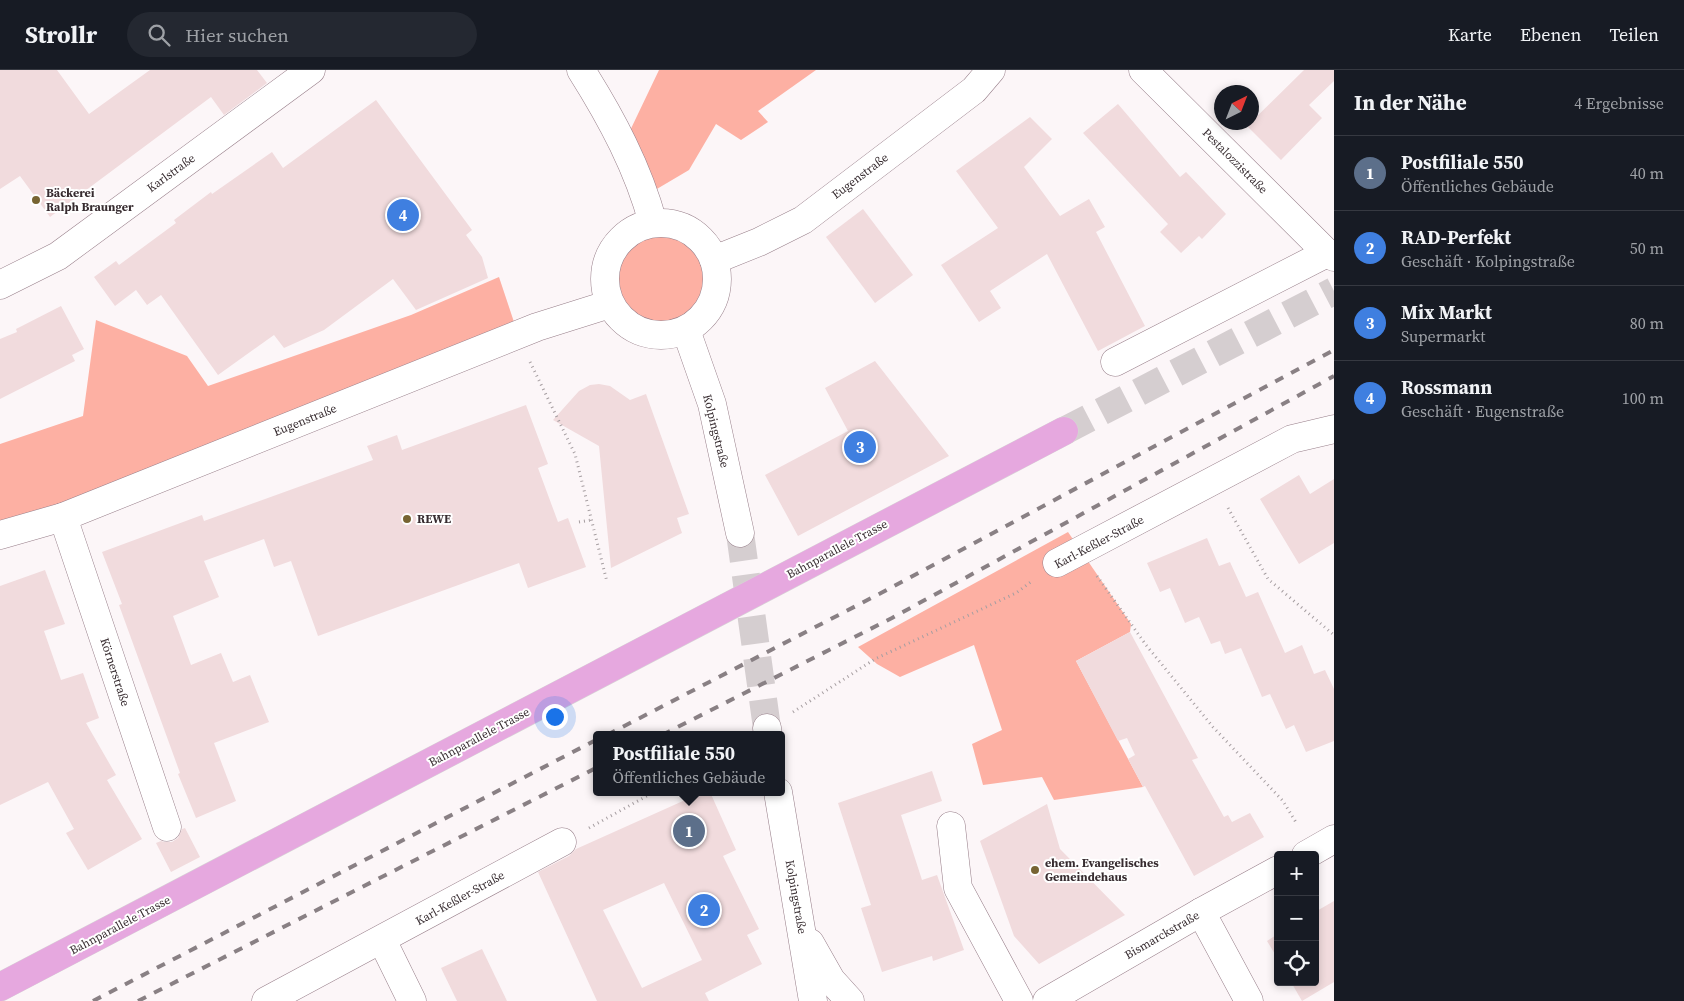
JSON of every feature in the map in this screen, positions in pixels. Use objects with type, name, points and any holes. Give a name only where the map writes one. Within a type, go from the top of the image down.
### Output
[{"type":"main road","name":"Bahnparallele Trasse","points":[[0,988],[1064,431]]},
{"type":"street","name":"Karlstraße","points":[[0,285],[58,256],[311,70]]},
{"type":"street","points":[[581,70],[601,101],[625,147],[645,196],[652,223]]},
{"type":"street","name":"Eugenstraße","points":[[714,260],[759,242],[803,220],[974,90],[991,70]]},
{"type":"street","name":"Pestalozzistraße","points":[[1143,70],[1330,255]]},
{"type":"street","points":[[652,223],[672,224],[690,231],[704,244],[714,260],[718,280],[713,301],[702,318],[686,330],[664,336],[642,332],[623,321],[610,304],[605,283],[607,263],[617,244],[633,230],[652,223]]},
{"type":"street","points":[[1115,362],[1330,255]]},
{"type":"street","name":"Eugenstraße","points":[[0,535],[63,517],[537,327],[610,304]]},
{"type":"street","name":"Kolpingstraße","points":[[686,330],[712,404],[740,533]]},
{"type":"street","name":"Karl-Keßler-Straße","points":[[1068,557],[1292,439],[1334,429]]},
{"type":"street","name":"Körnerstraße","points":[[63,517],[167,827]]},
{"type":"street","name":"Kolpingstraße","points":[[779,796],[813,1001]]},
{"type":"street","points":[[951,826],[958,888],[1019,1001]]},
{"type":"street","name":"Karl-Keßler-Straße","points":[[266,1001],[562,842]]},
{"type":"street","name":"Bismarckstraße","points":[[1048,1001],[1200,912],[1274,872]]},
{"type":"street","points":[[1200,912],[1249,1001]]},
{"type":"street","points":[[801,927],[831,980],[850,1001]]},
{"type":"street","points":[[382,940],[412,1001]]},
{"type":"path","points":[[518,335],[574,454],[607,582]]},
{"type":"path","points":[[1213,481],[1268,579],[1334,635]]},
{"type":"path","points":[[579,522],[591,520]]},
{"type":"path","points":[[1068,557],[1146,645],[1213,727],[1283,801],[1317,848]]},
{"type":"path","name":"Karl-Keßler-Straße","points":[[769,731],[875,659],[1016,593],[1068,557]]},
{"type":"path","points":[[562,842],[647,796]]},
{"type":"shaded area","points":[[659,70],[816,70],[758,111],[768,122],[741,140],[716,124],[689,170],[645,196],[626,139]]},
{"type":"shaded area","points":[[660,234],[678,238],[693,247],[702,262],[706,280],[702,298],[693,313],[678,322],[660,326],[642,322],[627,313],[618,298],[614,280],[618,262],[627,247],[642,238]]},
{"type":"shaded area","points":[[499,277],[516,328],[0,528],[0,444],[83,416],[96,320],[187,356],[208,386],[411,315]]},
{"type":"shaded area","points":[[1068,532],[1131,624],[1130,632],[1076,661],[1143,787],[1054,800],[1042,777],[983,785],[972,744],[1002,730],[974,645],[900,677],[877,664],[858,647]]},
{"type":"building","points":[[0,70],[57,70],[89,114],[150,70],[257,70],[267,83],[224,115],[211,97],[50,217],[20,176],[0,189]]},
{"type":"building","points":[[1304,70],[1334,70],[1334,81],[1309,105],[1322,118],[1281,160],[1251,130],[1259,130],[1259,114]]},
{"type":"building","points":[[376,100],[472,230],[466,235],[482,257],[488,278],[416,310],[393,279],[324,330],[284,348],[274,335],[218,375],[161,295],[147,305],[136,290],[115,306],[94,277],[116,261],[119,265],[176,223],[174,220],[211,192],[212,194],[272,152],[283,168]]},
{"type":"building","points":[[1118,104],[1180,177],[1186,172],[1226,214],[1202,239],[1199,236],[1181,253],[1160,232],[1168,224],[1083,133]]},
{"type":"building","points":[[1030,117],[1052,139],[1024,167],[1060,216],[1089,199],[1105,227],[1096,232],[1145,326],[1098,351],[1047,254],[990,291],[1001,308],[979,322],[941,265],[998,228],[956,171]]},
{"type":"building","points":[[863,209],[913,275],[875,303],[826,237]]},
{"type":"building","points":[[61,306],[84,349],[72,355],[75,361],[0,399],[0,339],[17,332],[16,329]]},
{"type":"building","points":[[875,361],[949,456],[798,536],[765,475],[848,431],[825,388]]},
{"type":"building","points":[[590,385],[610,386],[630,400],[646,394],[689,514],[677,518],[682,533],[611,568],[599,446],[553,420],[579,391]]},
{"type":"building","name":"REWE","points":[[526,405],[548,464],[538,468],[558,522],[568,518],[586,567],[528,588],[519,563],[318,636],[291,561],[274,567],[264,539],[204,561],[219,597],[173,616],[191,665],[221,653],[233,682],[250,675],[269,722],[214,743],[236,801],[196,818],[178,774],[180,773],[119,605],[122,604],[102,552],[202,515],[204,521],[373,460],[367,446],[397,435],[402,450]]},
{"type":"building","points":[[1299,475],[1310,494],[1334,479],[1334,543],[1299,564],[1260,499]]},
{"type":"building","points":[[1207,538],[1219,566],[1230,562],[1246,597],[1258,592],[1285,653],[1302,645],[1314,674],[1325,670],[1334,689],[1334,741],[1306,752],[1294,725],[1286,729],[1270,694],[1262,697],[1241,648],[1225,654],[1220,641],[1211,644],[1199,617],[1185,623],[1170,588],[1160,592],[1147,563]]},
{"type":"building","points":[[45,570],[65,624],[44,631],[61,680],[83,673],[99,718],[86,723],[116,775],[107,780],[142,839],[88,870],[66,833],[74,829],[48,782],[0,805],[0,586]]},
{"type":"building","points":[[1130,632],[1198,758],[1192,760],[1224,817],[1228,815],[1232,822],[1250,813],[1264,837],[1194,876],[1145,786],[1143,787],[1128,759],[1135,755],[1127,738],[1118,741],[1076,661]]},
{"type":"building","points":[[932,771],[942,801],[901,815],[922,880],[937,875],[964,950],[933,961],[932,956],[882,972],[861,908],[871,905],[838,803]]},
{"type":"building","points":[[694,796],[712,796],[736,850],[723,856],[759,929],[747,935],[762,964],[705,993],[709,1001],[597,1001],[538,872],[569,856],[576,849]],"holes":[[[664,883],[702,960],[642,988],[603,910]]]},
{"type":"building","name":"ehem. Evangelisches Gemeindehaus","points":[[1047,804],[1060,849],[1125,915],[1039,964],[1014,936],[980,841]]},
{"type":"building","points":[[185,828],[200,857],[171,872],[156,843],[161,841],[172,842],[178,838],[182,829]]},
{"type":"building","points":[[1334,901],[1334,982],[1302,1001],[1293,986],[1319,986],[1319,910]]},
{"type":"building","points":[[1274,937],[1274,952],[1267,941]]},
{"type":"building","points":[[482,949],[507,1001],[457,1001],[441,968]]},
{"type":"tunnel","points":[[1064,431],[1334,291]]},
{"type":"tunnel","points":[[740,533],[767,728]]},
{"type":"railway","points":[[615,731],[881,593],[1334,350]]},
{"type":"railway","points":[[670,731],[892,618],[1334,376]]},
{"type":"railway","points":[[93,1001],[593,742]]},
{"type":"railway","points":[[138,1001],[593,770]]},
{"type":"place","name":"Bäckerei Ralph Braunger","points":[[36,200]]},
{"type":"place","name":"Rossmann","points":[[403,215]]},
{"type":"place","name":"Mix Markt","points":[[860,447]]},
{"type":"place","name":"REWE","points":[[407,519]]},
{"type":"place","name":"Postfiliale 550","points":[[689,831]]},
{"type":"place","name":"ehem. Evangelisches Gemeindehaus","points":[[1035,870]]},
{"type":"place","name":"RAD-Perfekt","points":[[704,910]]}]
